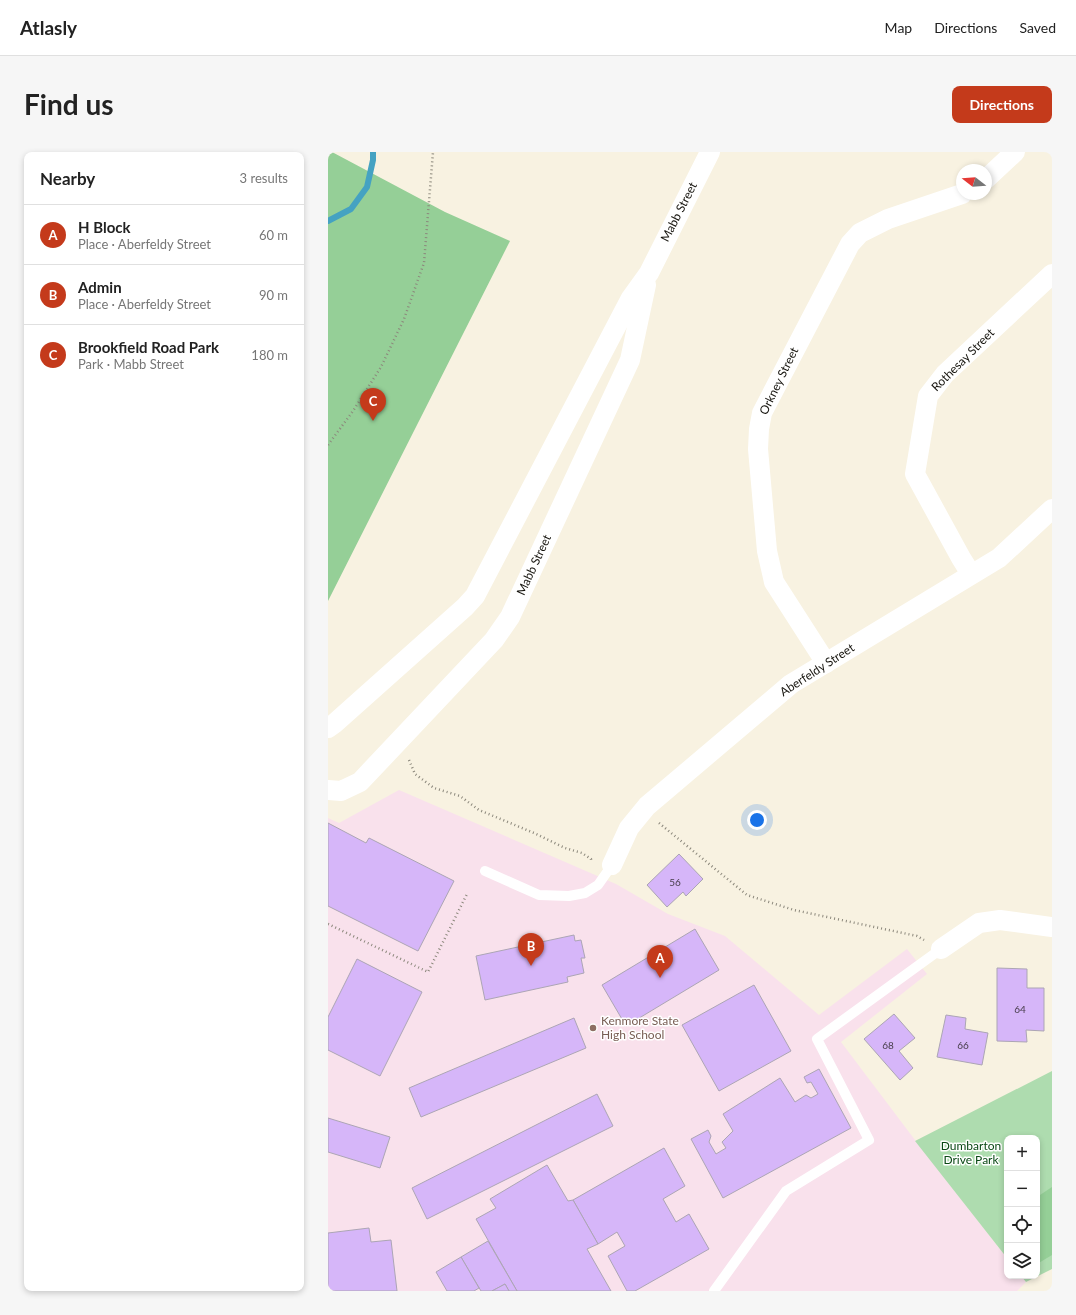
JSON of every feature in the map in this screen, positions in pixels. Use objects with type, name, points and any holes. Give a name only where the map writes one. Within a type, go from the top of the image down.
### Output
[{"type":"street","name":"Mabb Street","points":[[328,728],[465,607],[475,596],[631,298],[649,273],[710,152]]},
{"type":"street","points":[[992,174],[1015,152]]},
{"type":"street","name":"Orkney Street","points":[[826,663],[774,582],[766,551],[759,462],[759,429],[762,413],[850,244],[860,233],[888,219],[956,196]]},
{"type":"street","name":"Mabb Street","points":[[328,790],[341,791],[360,782],[494,640],[510,617],[630,360],[649,273]]},
{"type":"street","name":"Rothesay Street","points":[[971,574],[915,474],[928,396],[945,374],[1052,274]]},
{"type":"street","name":"Aberfeldy Street","points":[[602,866],[647,806],[791,684],[999,558],[1052,509]]},
{"type":"street","points":[[941,949],[979,924],[1000,920],[1052,927]]},
{"type":"lane","points":[[485,871],[539,895],[569,896],[585,893],[598,885],[602,866]]},
{"type":"lane","points":[[714,1291],[786,1191],[870,1140],[817,1039],[941,949]]},
{"type":"path","points":[[328,445],[353,411],[381,367],[404,319],[424,263],[433,152]]},
{"type":"path","points":[[410,754],[409,760],[415,774],[434,788],[460,796],[479,810],[565,848],[582,852],[602,866]]},
{"type":"path","points":[[656,820],[748,895],[794,910],[917,936],[941,949]]},
{"type":"path","points":[[328,924],[428,972],[467,894]]},
{"type":"shaded area","name":"Kenmore State High School","points":[[399,790],[616,884],[668,914],[725,936],[819,1015],[907,949],[927,974],[841,1042],[1004,1254],[1004,1279],[1024,1279],[1026,1282],[1017,1291],[328,1291],[328,818],[339,823]]},
{"type":"green space","points":[[328,152],[332,152],[445,212],[510,241],[328,601]]},
{"type":"green space","name":"Dumbarton Drive Park","points":[[1052,1071],[1052,1269],[1040,1275],[1040,1135],[1004,1135],[1004,1254],[915,1141]]},
{"type":"green space","points":[[1052,1187],[1052,1255],[1040,1262],[1040,1207],[1040,1195]]},
{"type":"green space","name":"Dumbarton Drive Park","points":[[1024,1279],[1032,1279],[1026,1282]]},
{"type":"building","points":[[328,823],[366,843],[369,838],[454,881],[418,951],[328,906]]},
{"type":"building","points":[[679,854],[703,879],[686,896],[683,892],[667,907],[647,885]]},
{"type":"building","points":[[695,929],[719,970],[626,1026],[602,985]]},
{"type":"building","points":[[574,935],[575,941],[581,940],[585,958],[581,958],[584,973],[567,977],[568,982],[485,1000],[476,956]]},
{"type":"building","points":[[357,959],[422,992],[380,1076],[328,1050],[328,1017]]},
{"type":"building","points":[[997,968],[1027,969],[1027,988],[1044,988],[1044,1031],[1026,1030],[1027,1042],[997,1041]]},
{"type":"building","points":[[754,985],[791,1051],[719,1091],[682,1025]]},
{"type":"building","points":[[894,1014],[915,1038],[899,1051],[913,1068],[900,1080],[864,1039]]},
{"type":"building","points":[[946,1015],[966,1018],[965,1029],[988,1033],[982,1065],[937,1057]]},
{"type":"building","points":[[574,1018],[586,1048],[421,1117],[409,1088]]},
{"type":"building","points":[[819,1069],[851,1128],[723,1198],[691,1139],[708,1130],[711,1136],[709,1142],[716,1154],[726,1148],[722,1142],[733,1131],[723,1114],[780,1078],[795,1102],[806,1095],[811,1098],[818,1094],[811,1082],[807,1083],[804,1077]]},
{"type":"building","points":[[597,1094],[613,1126],[427,1219],[412,1188]]},
{"type":"building","points":[[328,1118],[390,1137],[380,1168],[328,1152]]},
{"type":"building","points":[[664,1148],[685,1186],[663,1199],[676,1222],[689,1214],[709,1249],[635,1291],[627,1291],[608,1256],[625,1246],[617,1232],[598,1244],[573,1200]]},
{"type":"building","points":[[547,1165],[568,1201],[573,1200],[598,1244],[587,1249],[611,1291],[517,1291],[476,1219],[496,1208],[490,1199]]},
{"type":"building","points":[[369,1228],[371,1242],[391,1240],[397,1291],[328,1291],[328,1233]]},
{"type":"building","points":[[488,1241],[517,1291],[509,1291],[505,1284],[492,1291],[481,1291],[461,1257]]},
{"type":"building","points":[[461,1257],[479,1288],[474,1291],[447,1291],[436,1272]]},
{"type":"building","points":[[505,1284],[509,1291],[492,1291]]},
{"type":"waterway","points":[[328,221],[351,209],[367,187],[373,160],[373,152]]},
{"type":"place","name":"Brookfield Road Park","points":[[373,421]]},
{"type":"place","name":"Admin","points":[[531,966]]},
{"type":"place","name":"H Block","points":[[660,978]]},
{"type":"place","name":"Kenmore State High School","points":[[593,1028]]}]
